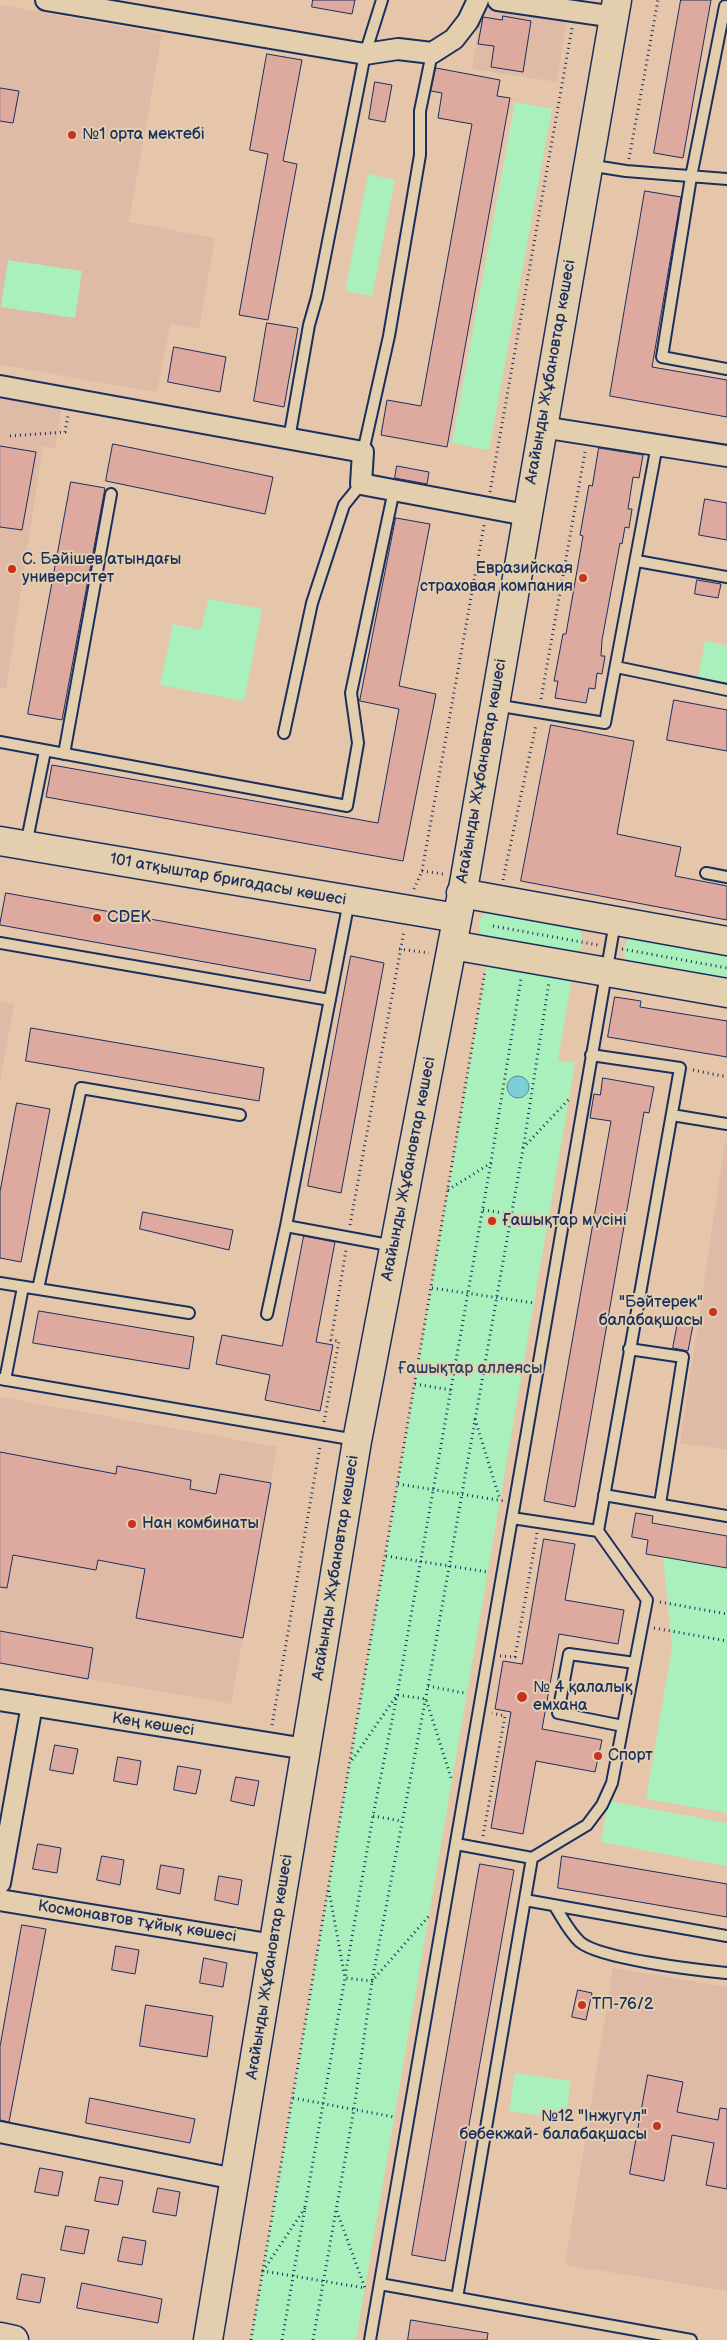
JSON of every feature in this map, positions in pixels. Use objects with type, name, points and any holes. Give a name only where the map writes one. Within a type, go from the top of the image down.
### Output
[{"type":"street","points":[[46,0],[365,54],[398,49],[432,53],[454,39],[468,21],[478,0]]},
{"type":"street","points":[[498,0],[575,11],[616,9]]},
{"type":"street","name":"Ағайынды Жұбановтар көшесі","points":[[208,2340],[357,1441],[394,1246],[440,949],[454,895],[494,705],[616,9]]},
{"type":"street","points":[[0,386],[363,452],[361,484],[526,515]]},
{"type":"street","points":[[542,427],[727,456]]},
{"type":"street","name":"101 атқыштар бригадасы көшесі","points":[[13,843],[349,900],[454,895],[536,907],[727,941]]},
{"type":"street","points":[[440,949],[524,964],[606,972],[727,992]]},
{"type":"street","name":"Кең көшесі","points":[[0,1700],[306,1749]]},
{"type":"street","points":[[0,1883],[32,1706]]},
{"type":"street","name":"Космонавтов тұйық көшесі","points":[[0,1900],[274,1945]]},
{"type":"street","points":[[0,2132],[236,2179]]},
{"type":"street","points":[[0,2338],[14,2340]]},
{"type":"lane","points":[[288,438],[309,325],[317,296],[365,54],[382,0]]},
{"type":"lane","points":[[725,6],[691,177],[662,357],[727,369]]},
{"type":"lane","points":[[363,452],[388,336],[420,155],[420,111],[432,53]]},
{"type":"lane","points":[[588,164],[626,171],[727,179]]},
{"type":"lane","points":[[494,705],[605,723],[637,561],[657,445]]},
{"type":"lane","points":[[284,733],[312,603],[344,505],[361,484]]},
{"type":"lane","points":[[0,742],[346,806],[358,743],[351,693],[394,490]]},
{"type":"lane","points":[[64,754],[111,494]]},
{"type":"lane","points":[[637,561],[727,577]]},
{"type":"lane","points":[[616,667],[727,690]]},
{"type":"lane","points":[[13,843],[45,751]]},
{"type":"lane","points":[[706,873],[727,877]]},
{"type":"lane","points":[[267,1314],[286,1226],[349,900]]},
{"type":"lane","points":[[370,2340],[615,921]]},
{"type":"lane","points":[[0,943],[330,1000]]},
{"type":"lane","points":[[591,1055],[680,1068],[598,1532]]},
{"type":"lane","points":[[38,1289],[80,1088],[240,1115]]},
{"type":"lane","points":[[672,1115],[727,1124]]},
{"type":"lane","points":[[286,1226],[394,1246]]},
{"type":"lane","points":[[0,1283],[189,1313]]},
{"type":"lane","points":[[23,1287],[2,1379],[357,1441]]},
{"type":"lane","points":[[629,1350],[683,1357],[660,1504]]},
{"type":"lane","points":[[604,1495],[727,1516]]},
{"type":"lane","points":[[456,1844],[532,1858],[587,1824],[602,1805],[612,1783],[643,1626],[647,1600],[598,1532],[512,1518]]},
{"type":"lane","points":[[623,1726],[558,1713],[569,1654],[635,1663]]},
{"type":"lane","points":[[457,2298],[532,1858]]},
{"type":"lane","points":[[525,1900],[727,1936]]},
{"type":"lane","points":[[554,1905],[571,1932],[582,1944],[604,1953],[680,1968],[726,1973]]},
{"type":"lane","points":[[380,2284],[691,2340]]},
{"type":"path","points":[[626,171],[658,0]]},
{"type":"path","points":[[411,895],[422,871],[575,11]]},
{"type":"path","points":[[10,436],[65,432],[71,399]]},
{"type":"path","points":[[502,885],[539,712],[588,434]]},
{"type":"path","points":[[422,871],[454,895]]},
{"type":"path","points":[[282,2340],[373,1816],[397,1695],[468,1294],[524,964],[536,907]]},
{"type":"path","points":[[492,934],[495,918]]},
{"type":"path","points":[[269,1743],[339,1341],[331,1340],[348,1238],[399,949],[406,923]]},
{"type":"path","points":[[633,976],[643,926]]},
{"type":"path","points":[[399,949],[440,949]]},
{"type":"path","points":[[251,2340],[486,963]]},
{"type":"path","points":[[313,2340],[354,2109],[372,1981],[426,1699],[523,1149],[550,974]]},
{"type":"path","points":[[680,1068],[727,1077]]},
{"type":"path","points":[[523,1149],[569,1099]]},
{"type":"path","points":[[448,1190],[491,1162]]},
{"type":"path","points":[[482,1210],[511,1214]]},
{"type":"path","points":[[432,1288],[534,1303]]},
{"type":"path","points":[[415,1384],[451,1390]]},
{"type":"path","points":[[398,1484],[500,1500],[475,1418]]},
{"type":"path","points":[[497,1664],[499,1655],[515,1658],[539,1522]]},
{"type":"path","points":[[386,1556],[488,1572]]},
{"type":"path","points":[[647,1600],[727,1614]]},
{"type":"path","points":[[643,1626],[727,1640]]},
{"type":"path","points":[[428,1686],[464,1693]]},
{"type":"path","points":[[350,1762],[397,1695]]},
{"type":"path","points":[[397,1695],[426,1699]]},
{"type":"path","points":[[426,1699],[452,1781]]},
{"type":"path","points":[[481,1848],[505,1716],[488,1713],[490,1705]]},
{"type":"path","points":[[373,1816],[402,1821]]},
{"type":"path","points":[[329,1888],[345,1978]]},
{"type":"path","points":[[372,1981],[429,1916]]},
{"type":"path","points":[[345,1978],[372,1981]]},
{"type":"path","points":[[293,2098],[394,2117]]},
{"type":"path","points":[[263,2271],[306,2206]]},
{"type":"path","points":[[263,2271],[365,2288],[336,2208]]},
{"type":"shaded area","name":"№1 орта мектебі","points":[[0,5],[162,34],[129,222],[215,238],[199,329],[170,324],[157,392],[0,365]]},
{"type":"shaded area","points":[[482,6],[567,20],[557,82],[472,69]]},
{"type":"shaded area","name":"С. Бәйішев атындағы университет","points":[[0,395],[62,405],[55,449],[43,446],[6,689],[0,688]]},
{"type":"shaded area","points":[[0,1001],[14,1004],[0,1083]]},
{"type":"shaded area","name":"\"Бәйтерек\" балабақшасы","points":[[725,1142],[727,1142],[727,1450],[680,1443]]},
{"type":"shaded area","points":[[0,1397],[277,1447],[231,1704],[0,1663]]},
{"type":"shaded area","name":"№12 \"Інжугүл\" бөбекжай- балабақшасы","points":[[613,1968],[727,1987],[727,2291],[565,2265]]},
{"type":"green space","points":[[515,102],[552,109],[489,450],[452,443]]},
{"type":"green space","points":[[368,174],[395,180],[372,296],[345,291]]},
{"type":"green space","points":[[8,260],[82,271],[75,318],[1,307]]},
{"type":"green space","points":[[208,599],[262,609],[244,701],[160,685],[173,624],[201,630]]},
{"type":"green space","points":[[705,641],[727,645],[727,683],[698,677]]},
{"type":"green space","points":[[494,909],[580,928],[582,935],[581,948],[569,956],[487,942],[483,937],[479,923],[484,915]]},
{"type":"green space","points":[[631,936],[727,950],[727,984],[626,962],[625,948]]},
{"type":"green space","name":"Ғашықтар аллеясы","points":[[487,964],[572,978],[558,1060],[575,1063],[356,2340],[251,2340]]},
{"type":"green space","points":[[663,1557],[727,1568],[727,1813],[646,1799],[672,1648]]},
{"type":"green space","points":[[608,1801],[727,1823],[727,1866],[601,1842]]},
{"type":"green space","points":[[515,2073],[571,2081],[565,2119],[509,2111]]},
{"type":"water","points":[[518,1076],[526,1079],[529,1087],[526,1095],[518,1098],[510,1095],[507,1087],[510,1079]]},
{"type":"building","points":[[313,0],[355,0],[352,14],[312,7]]},
{"type":"building","points":[[681,0],[711,0],[683,158],[654,153]]},
{"type":"building","points":[[503,16],[531,21],[523,72],[491,67],[494,46],[478,44],[483,17],[502,20]]},
{"type":"building","points":[[267,54],[302,60],[283,161],[297,164],[268,320],[239,315],[268,154],[250,150]]},
{"type":"building","points":[[436,68],[500,80],[497,96],[510,98],[447,447],[381,435],[387,400],[421,406],[472,124],[438,118],[442,93],[431,91]]},
{"type":"building","points":[[375,82],[392,85],[385,122],[369,119]]},
{"type":"building","points":[[0,88],[19,91],[13,123],[0,121]]},
{"type":"building","points":[[645,191],[681,197],[652,367],[727,380],[727,417],[610,396]]},
{"type":"building","points":[[267,323],[298,328],[284,407],[254,401]]},
{"type":"building","points":[[174,347],[226,357],[220,392],[168,382]]},
{"type":"building","points":[[113,444],[273,477],[265,514],[106,481]]},
{"type":"building","points":[[0,446],[36,452],[22,530],[0,527]]},
{"type":"building","points":[[599,448],[643,455],[639,478],[633,477],[628,509],[632,509],[629,528],[625,527],[622,544],[620,543],[602,640],[601,656],[605,656],[602,674],[597,673],[595,689],[589,688],[586,703],[555,698],[558,681],[554,681],[563,634],[566,634],[583,536],[580,535],[589,485],[592,486]]},
{"type":"building","points":[[397,466],[429,472],[427,484],[395,478]]},
{"type":"building","points":[[71,482],[105,488],[62,720],[28,714]]},
{"type":"building","points":[[705,499],[727,503],[727,540],[699,535]]},
{"type":"building","points":[[396,518],[430,524],[399,686],[436,694],[403,861],[46,797],[52,765],[378,823],[399,709],[360,701]]},
{"type":"building","points":[[697,580],[721,584],[718,598],[695,594]]},
{"type":"building","points":[[674,700],[727,710],[727,751],[667,740]]},
{"type":"building","points":[[551,725],[634,741],[617,834],[681,847],[675,876],[727,886],[727,920],[521,881]]},
{"type":"building","points":[[6,893],[316,949],[310,981],[0,925]]},
{"type":"building","points":[[351,956],[384,963],[341,1193],[308,1186]]},
{"type":"building","points":[[615,997],[641,1001],[640,1007],[727,1021],[727,1057],[608,1037]]},
{"type":"building","points":[[31,1028],[264,1068],[259,1101],[26,1061]]},
{"type":"building","points":[[603,1078],[654,1087],[649,1113],[644,1112],[575,1507],[544,1501],[611,1121],[590,1118],[594,1094],[600,1095]]},
{"type":"building","points":[[17,1103],[50,1109],[21,1262],[0,1258],[0,1192]]},
{"type":"building","points":[[143,1212],[233,1230],[229,1250],[140,1229]]},
{"type":"building","points":[[304,1236],[335,1242],[316,1342],[333,1345],[320,1411],[265,1400],[270,1375],[216,1364],[222,1335],[282,1346]]},
{"type":"building","points":[[39,1311],[194,1337],[189,1369],[33,1343]]},
{"type":"building","points":[[679,1317],[694,1320],[688,1351],[673,1348]]},
{"type":"building","name":"Нан комбинаты","points":[[0,1452],[116,1474],[117,1466],[191,1480],[190,1489],[216,1494],[220,1474],[271,1483],[243,1638],[136,1618],[145,1569],[98,1560],[96,1570],[13,1555],[7,1588],[0,1587]]},
{"type":"building","points":[[636,1513],[653,1516],[652,1523],[727,1536],[727,1568],[646,1554],[648,1540],[632,1537]]},
{"type":"building","name":"№ 4 қалалық емхана","points":[[544,1539],[575,1544],[565,1600],[624,1610],[618,1644],[559,1634],[542,1729],[602,1740],[595,1772],[536,1761],[523,1834],[491,1828],[511,1712],[495,1709],[503,1661],[522,1664]]},
{"type":"building","points":[[0,1631],[93,1648],[88,1679],[0,1663]]},
{"type":"building","points":[[55,1745],[78,1749],[73,1774],[50,1770]]},
{"type":"building","points":[[118,1757],[141,1761],[137,1785],[114,1781]]},
{"type":"building","points":[[178,1766],[201,1770],[196,1794],[174,1790]]},
{"type":"building","points":[[236,1777],[259,1781],[254,1806],[231,1801]]},
{"type":"building","points":[[38,1844],[61,1848],[57,1873],[33,1869]]},
{"type":"building","points":[[102,1856],[124,1860],[120,1885],[97,1880]]},
{"type":"building","points":[[562,1856],[727,1884],[727,1917],[558,1888]]},
{"type":"building","points":[[480,1864],[514,1870],[445,2261],[412,2255]]},
{"type":"building","points":[[161,1865],[184,1869],[180,1894],[157,1889]]},
{"type":"building","points":[[219,1876],[242,1880],[238,1905],[215,1900]]},
{"type":"building","points":[[22,1925],[46,1929],[9,2122],[0,2120],[0,2047]]},
{"type":"building","points":[[116,1946],[139,1950],[135,1974],[112,1970]]},
{"type":"building","points":[[204,1958],[227,1963],[223,1987],[200,1983]]},
{"type":"building","name":"ТП-76/2","points":[[578,1990],[592,1993],[586,2020],[572,2017]]},
{"type":"building","points":[[146,2005],[213,2016],[207,2057],[140,2046]]},
{"type":"building","points":[[648,2075],[683,2082],[677,2112],[718,2120],[720,2108],[727,2109],[727,2189],[706,2185],[714,2143],[672,2135],[664,2181],[630,2174]]},
{"type":"building","points":[[90,2098],[195,2119],[190,2143],[86,2123]]},
{"type":"building","points":[[40,2168],[63,2172],[58,2196],[35,2192]]},
{"type":"building","points":[[100,2177],[123,2181],[118,2205],[95,2201]]},
{"type":"building","points":[[158,2188],[180,2192],[176,2216],[153,2212]]},
{"type":"building","points":[[66,2226],[89,2230],[84,2254],[61,2250]]},
{"type":"building","points":[[123,2237],[146,2241],[142,2265],[118,2261]]},
{"type":"building","points":[[22,2274],[45,2278],[40,2303],[17,2299]]},
{"type":"building","points":[[82,2283],[162,2299],[158,2323],[77,2308]]},
{"type":"building","points":[[411,2320],[488,2333],[487,2340],[408,2340]]},
{"type":"place","name":"№1 орта мектебі","points":[[72,135]]},
{"type":"place","name":"С. Бәйішев атындағы университет","points":[[12,569]]},
{"type":"place","name":"Евразийская страховая компания","points":[[583,578]]},
{"type":"place","name":"CDEK","points":[[97,918]]},
{"type":"place","name":"Ғашықтар мүсіні","points":[[492,1221]]},
{"type":"place","name":"\"Бәйтерек\" балабақшасы","points":[[713,1312]]},
{"type":"place","name":"Нан комбинаты","points":[[132,1524]]},
{"type":"place","name":"№ 4 қалалық емхана","points":[[522,1697]]},
{"type":"place","name":"Спорт","points":[[598,1756]]},
{"type":"place","name":"ТП-76/2","points":[[582,2005]]},
{"type":"place","name":"№12 \"Інжугүл\" бөбекжай- балабақшасы","points":[[657,2126]]}]
